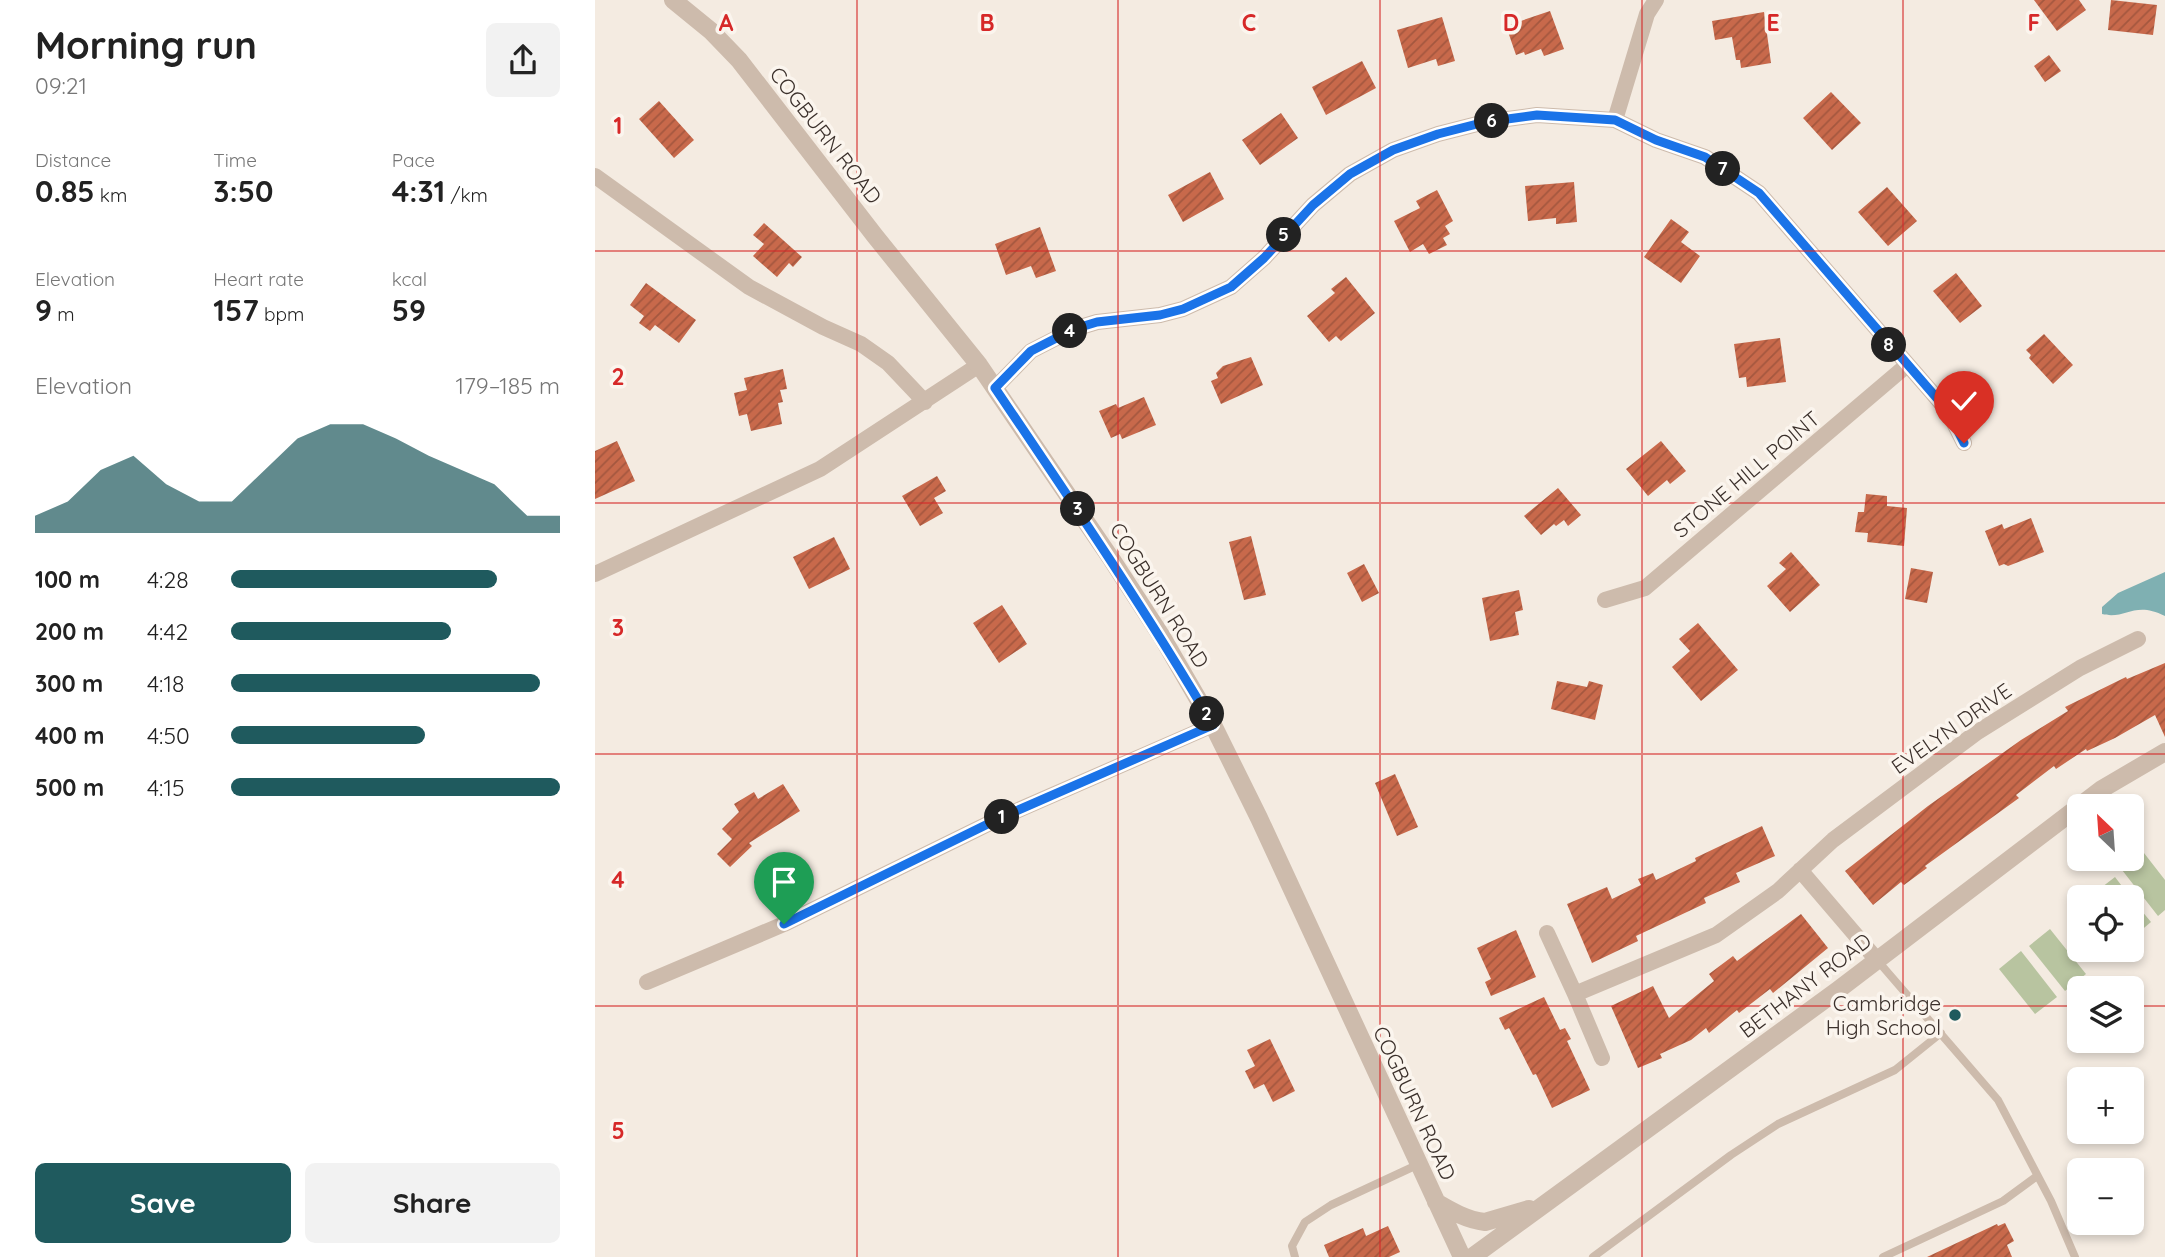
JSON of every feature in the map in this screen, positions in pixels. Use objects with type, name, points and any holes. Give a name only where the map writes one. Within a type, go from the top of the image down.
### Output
[{"type":"street","name":"COGBURN ROAD","points":[[673,0],[711,31],[739,60],[979,365],[1162,637],[1213,725],[1259,818],[1417,1165],[1462,1257]]},
{"type":"street","points":[[1615,120],[1647,14],[1656,0]]},
{"type":"street","points":[[995,388],[1031,351],[1074,329],[1097,322],[1160,315],[1183,309],[1231,287],[1264,258],[1313,205],[1350,174],[1393,150],[1438,134],[1509,118],[1537,115],[1615,120],[1656,140],[1705,157],[1759,193],[1906,366],[1948,411],[1964,443]]},
{"type":"street","points":[[595,176],[749,287],[861,344],[888,363],[925,402]]},
{"type":"street","points":[[595,573],[820,469],[979,365]]},
{"type":"street","name":"STONE HILL POINT","points":[[1605,600],[1644,588],[1906,366]]},
{"type":"street","name":"EVELYN DRIVE","points":[[1575,994],[1716,934],[1778,891],[1833,840],[1976,733],[2080,668],[2138,639]]},
{"type":"street","points":[[647,982],[784,924],[1000,818],[1213,725]]},
{"type":"street","name":"BETHANY ROAD","points":[[1472,1257],[1877,960],[2102,789],[2165,752]]},
{"type":"street","points":[[1800,870],[1877,960]]},
{"type":"street","points":[[1547,933],[1602,1058]]},
{"type":"street","points":[[1436,1202],[1468,1218],[1485,1222],[1546,1203]]},
{"type":"lane","points":[[1877,960],[1998,1100],[2075,1257]]},
{"type":"lane","points":[[1593,1257],[1731,1155],[1778,1124],[1895,1070],[1941,1033]]},
{"type":"lane","points":[[1295,1257],[1292,1245],[1304,1222],[1331,1205],[1417,1165]]},
{"type":"lane","points":[[1883,1257],[2003,1201],[2037,1175]]},
{"type":"green space","points":[[2144,853],[2165,880],[2165,910],[2158,916],[2144,898],[2144,885],[2134,885],[2124,872],[2144,872]]},
{"type":"green space","points":[[2115,877],[2121,885],[2105,885]]},
{"type":"green space","points":[[2144,914],[2151,922],[2144,928]]},
{"type":"green space","points":[[2050,929],[2067,950],[2067,962],[2076,962],[2086,974],[2067,976],[2065,991],[2029,946]]},
{"type":"green space","points":[[2021,951],[2057,997],[2035,1014],[1999,969]]},
{"type":"water","points":[[2165,572],[2165,616],[2145,610],[2118,615],[2102,614],[2102,607],[2118,593]]},
{"type":"building","points":[[2034,0],[2079,0],[2086,10],[2057,31]]},
{"type":"building","points":[[2111,0],[2157,5],[2153,35],[2108,30]]},
{"type":"building","points":[[1550,11],[1564,49],[1544,56],[1541,49],[1525,55],[1524,52],[1516,55],[1506,26]]},
{"type":"building","points":[[1764,12],[1771,63],[1741,68],[1740,60],[1736,60],[1732,37],[1715,40],[1712,21]]},
{"type":"building","points":[[1442,17],[1455,61],[1438,66],[1436,59],[1408,68],[1397,30]]},
{"type":"building","points":[[2049,55],[2061,71],[2045,82],[2034,66]]},
{"type":"building","points":[[1362,61],[1376,88],[1326,115],[1312,87]]},
{"type":"building","points":[[1831,92],[1861,123],[1832,150],[1803,118]]},
{"type":"building","points":[[659,101],[694,140],[674,158],[639,119]]},
{"type":"building","points":[[1281,113],[1298,138],[1260,165],[1242,140]]},
{"type":"building","points":[[1210,172],[1224,199],[1183,222],[1168,195]]},
{"type":"building","points":[[1574,182],[1577,222],[1556,224],[1556,218],[1528,221],[1525,186]]},
{"type":"building","points":[[1887,187],[1917,221],[1888,246],[1858,212]]},
{"type":"building","points":[[1437,190],[1453,221],[1445,226],[1450,234],[1443,238],[1447,245],[1429,254],[1423,244],[1410,252],[1394,221],[1420,208],[1416,201]]},
{"type":"building","points":[[1671,219],[1689,232],[1681,242],[1700,256],[1681,283],[1644,257]]},
{"type":"building","points":[[764,223],[802,257],[793,267],[789,263],[777,277],[753,256],[764,244],[753,235]]},
{"type":"building","points":[[1040,227],[1056,271],[1036,278],[1031,266],[1006,275],[995,244]]},
{"type":"building","points":[[1956,273],[1982,306],[1960,323],[1933,291]]},
{"type":"building","points":[[1346,277],[1375,313],[1341,341],[1336,336],[1329,342],[1307,316],[1335,293],[1331,289]]},
{"type":"building","points":[[646,283],[696,320],[679,343],[655,325],[650,331],[639,323],[644,316],[630,305]]},
{"type":"building","points":[[2044,334],[2073,365],[2053,384],[2029,358],[2031,355],[2026,350]]},
{"type":"building","points":[[1780,338],[1786,382],[1747,387],[1746,377],[1739,378],[1734,344]]},
{"type":"building","points":[[1251,357],[1263,385],[1221,404],[1211,381],[1218,378],[1216,373],[1223,366]]},
{"type":"building","points":[[783,369],[787,389],[780,390],[783,402],[778,403],[782,424],[751,431],[747,414],[739,416],[734,393],[747,390],[744,378]]},
{"type":"building","points":[[1144,397],[1156,425],[1122,439],[1120,434],[1111,438],[1099,411],[1116,404],[1118,408]]},
{"type":"building","points":[[617,441],[635,481],[595,499],[595,451]]},
{"type":"building","points":[[1661,441],[1686,471],[1670,484],[1667,480],[1648,496],[1626,469]]},
{"type":"building","points":[[937,476],[946,491],[934,498],[943,513],[920,526],[902,496]]},
{"type":"building","points":[[1558,488],[1581,515],[1568,526],[1564,520],[1556,526],[1554,524],[1541,535],[1524,516]]},
{"type":"building","points":[[1866,494],[1887,496],[1887,506],[1907,508],[1904,546],[1867,542],[1868,533],[1855,532],[1858,512],[1864,512]]},
{"type":"building","points":[[2031,518],[2044,552],[2008,566],[1999,566],[1985,531],[2002,524],[2004,529]]},
{"type":"building","points":[[1251,536],[1266,595],[1244,600],[1229,542]]},
{"type":"building","points":[[834,537],[850,569],[809,589],[793,557]]},
{"type":"building","points":[[1791,552],[1820,585],[1790,612],[1767,586],[1786,569],[1779,563]]},
{"type":"building","points":[[1364,564],[1379,593],[1362,602],[1347,573]]},
{"type":"building","points":[[1911,568],[1933,572],[1927,603],[1905,599]]},
{"type":"building","points":[[1519,590],[1523,610],[1515,612],[1519,635],[1490,641],[1482,598]]},
{"type":"building","points":[[1002,605],[1027,644],[999,663],[973,623]]},
{"type":"building","points":[[1698,623],[1738,670],[1701,701],[1672,667],[1690,651],[1679,639]]},
{"type":"building","points":[[2165,663],[2165,737],[2155,715],[2115,738],[2087,751],[2086,749],[2056,769],[2054,766],[2016,795],[2019,798],[1925,866],[1927,868],[1904,885],[1901,882],[1873,905],[1845,871],[1928,806],[2021,740],[2068,711],[2065,707],[2126,677],[2127,679]]},
{"type":"building","points":[[1557,681],[1587,687],[1589,681],[1603,685],[1595,720],[1551,709]]},
{"type":"building","points":[[1395,774],[1418,827],[1397,836],[1375,783]]},
{"type":"building","points":[[783,784],[800,811],[749,843],[752,846],[730,867],[717,854],[732,839],[722,829],[739,812],[734,804],[754,792],[758,799]]},
{"type":"building","points":[[1762,826],[1775,856],[1736,873],[1740,882],[1704,898],[1706,903],[1636,936],[1638,941],[1592,963],[1567,904],[1607,887],[1612,899],[1641,885],[1638,879],[1653,873],[1656,880]]},
{"type":"building","points":[[1801,914],[1828,948],[1773,993],[1770,989],[1739,1013],[1737,1010],[1709,1033],[1706,1028],[1691,1040],[1660,1054],[1662,1058],[1638,1068],[1611,1006],[1653,986],[1669,1018],[1714,981],[1709,974],[1733,956],[1737,961]]},
{"type":"building","points":[[1516,930],[1536,977],[1491,996],[1485,982],[1491,979],[1477,948]]},
{"type":"building","points":[[1544,997],[1560,1030],[1565,1028],[1571,1039],[1567,1041],[1590,1090],[1552,1108],[1509,1028],[1505,1030],[1499,1018]]},
{"type":"building","points":[[1270,1039],[1295,1091],[1273,1102],[1264,1084],[1254,1089],[1245,1071],[1255,1066],[1247,1050]]},
{"type":"building","points":[[2005,1223],[2014,1241],[2007,1245],[2012,1257],[1927,1257],[1997,1224],[1998,1226]]},
{"type":"building","points":[[1388,1226],[1400,1252],[1389,1257],[1329,1257],[1324,1245],[1363,1228],[1366,1236]]},
{"type":"place","name":"Cambridge High School","points":[[1955,1015]]},
{"type":"route","points":[[784,924],[1000,818],[1213,725],[1162,637],[995,388],[1031,351],[1074,329],[1097,322],[1160,315],[1183,309],[1231,287],[1264,258],[1313,205],[1350,174],[1393,150],[1438,134],[1485,122],[1537,115],[1615,120],[1656,140],[1705,157],[1759,193],[1906,366],[1948,411],[1964,443]]}]
